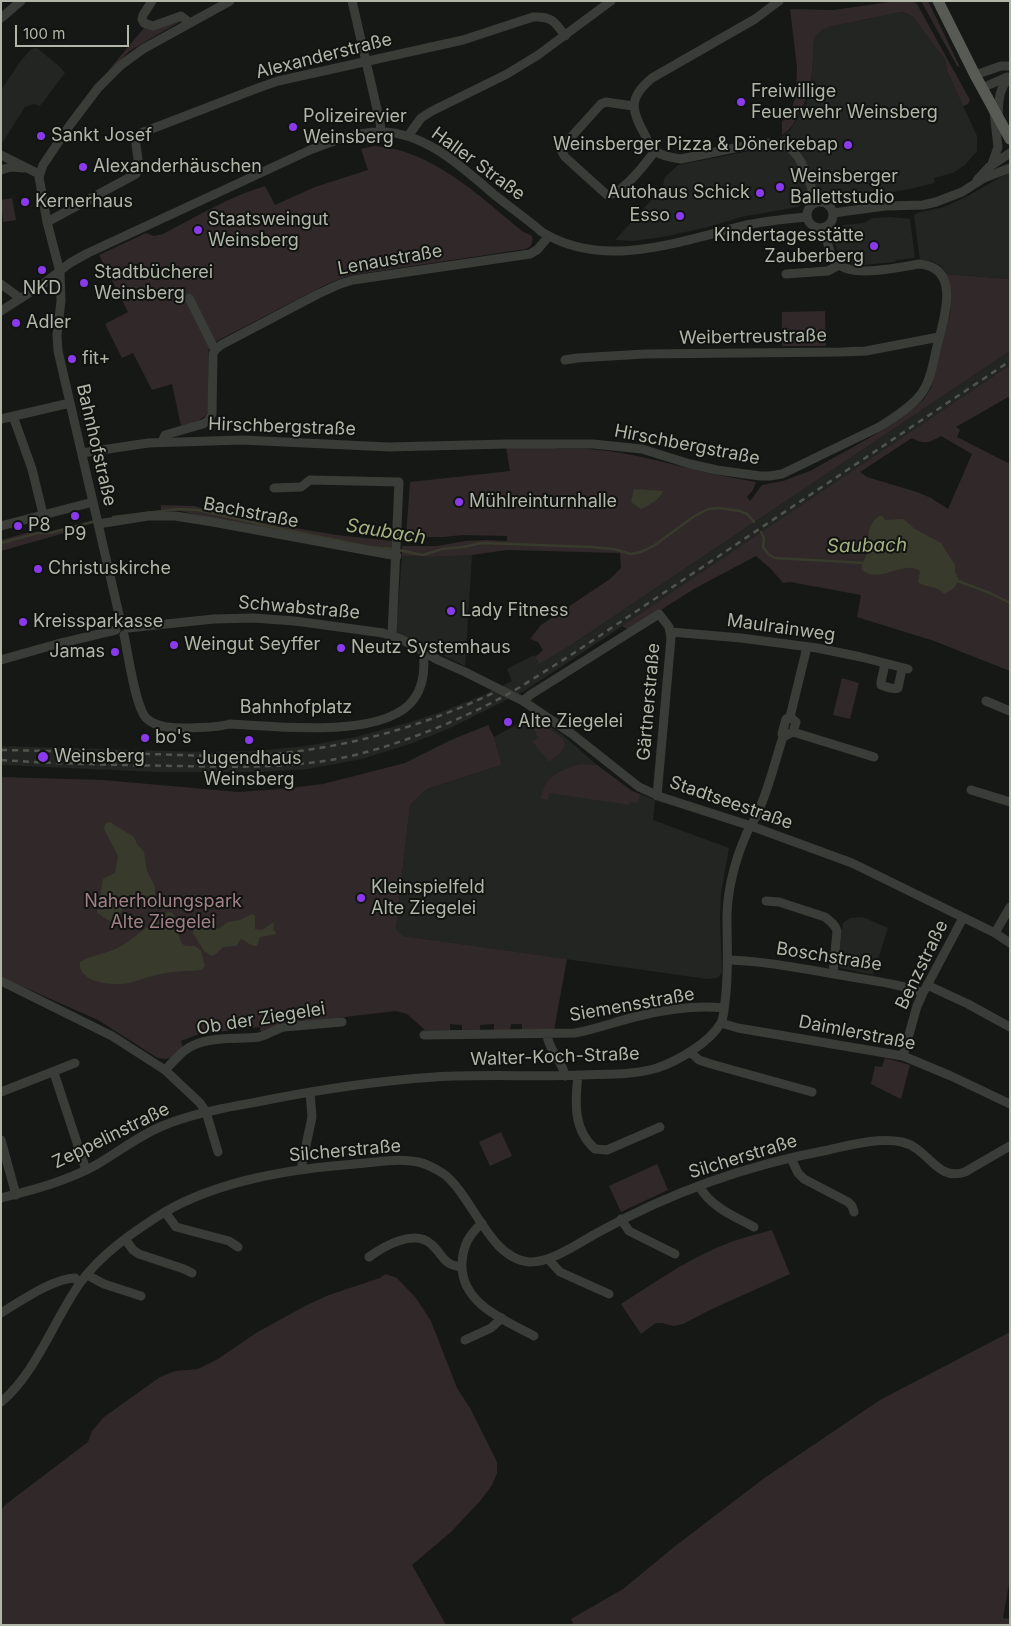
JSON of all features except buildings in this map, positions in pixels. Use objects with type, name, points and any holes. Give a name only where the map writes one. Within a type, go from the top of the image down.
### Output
[{"type":"main road","points":[[938,1],[1010,139]]},
{"type":"street","points":[[1,18],[22,1]]},
{"type":"street","points":[[152,1],[143,15],[144,23],[153,26],[181,16],[190,23]]},
{"type":"street","points":[[1,155],[39,174],[42,165],[70,125],[108,77],[138,52],[230,1]]},
{"type":"street","points":[[352,1],[381,132]]},
{"type":"street","points":[[408,136],[421,118],[507,74],[565,36],[611,1]]},
{"type":"street","points":[[779,1],[754,18],[652,78],[642,86],[633,106],[642,130],[655,151],[670,158],[681,159],[758,143],[769,142],[785,146],[792,150],[802,165],[816,202]]},
{"type":"street","name":"Alexanderstraße","points":[[47,222],[136,174],[139,166],[135,138],[141,133],[278,82],[463,40],[533,17],[543,16],[551,19],[565,36]]},
{"type":"street","points":[[975,75],[1001,66],[1010,66]]},
{"type":"street","points":[[982,88],[1010,76]]},
{"type":"street","points":[[974,184],[992,164],[996,156],[998,147],[996,113],[1000,90],[1003,83],[1010,76]]},
{"type":"street","points":[[633,106],[606,102],[601,104],[563,146],[562,152],[565,157],[607,195],[612,195],[618,192],[655,151]]},
{"type":"street","name":"Haller Straße","points":[[1,311],[60,272],[70,263],[88,253],[310,150],[358,134],[381,132],[408,136],[440,152],[549,236],[583,248],[616,251],[666,246],[745,226],[807,217]]},
{"type":"street","points":[[992,164],[1010,153]]},
{"type":"street","points":[[1,170],[11,168],[28,169]]},
{"type":"street","points":[[833,213],[885,206],[923,205],[936,202],[962,192],[984,178],[1010,168]]},
{"type":"street","name":"Bahnhofstraße","points":[[39,174],[47,222],[60,272],[61,301],[58,345],[138,700],[146,718]]},
{"type":"street","points":[[816,202],[828,204],[833,213],[832,222],[824,228],[813,226],[807,217],[810,207],[816,202]]},
{"type":"street","points":[[786,274],[828,271],[839,265],[832,254],[824,228]]},
{"type":"street","name":"Lenaustraße","points":[[215,350],[221,345],[340,284],[353,280],[530,254],[538,250],[549,236]]},
{"type":"street","name":"Hirschbergstraße","points":[[82,453],[162,442],[242,440],[389,447],[593,444],[642,449],[690,464],[717,470],[770,476],[782,474],[879,427],[922,394],[926,386],[947,309],[947,290],[942,276],[938,271],[927,265],[919,264],[860,272],[839,265]]},
{"type":"street","points":[[1,284],[20,298]]},
{"type":"street","points":[[162,442],[163,437],[167,433],[208,421],[213,410],[213,354],[215,350],[189,298]]},
{"type":"street","name":"Weibertreustraße","points":[[565,360],[645,354],[850,352],[866,351],[939,337]]},
{"type":"street","points":[[1,419],[70,403]]},
{"type":"street","points":[[14,416],[32,470],[43,514]]},
{"type":"street","points":[[274,488],[301,487],[310,480],[399,482],[392,635]]},
{"type":"street","points":[[1,526],[93,502]]},
{"type":"street","name":"Bachstraße","points":[[98,524],[148,516],[184,517],[397,552]]},
{"type":"street","name":"Gärtnerstraße","points":[[523,701],[659,614],[666,621],[671,632],[657,796]]},
{"type":"street","name":"Schwabstraße","points":[[1,660],[56,644],[123,629],[214,619],[253,618],[295,621],[392,635],[409,642],[438,660],[458,668]]},
{"type":"street","name":"Maulrainweg","points":[[671,632],[741,638],[861,657],[905,669],[896,689],[881,685],[885,664]]},
{"type":"street","name":"Walter-Koch-Straße","points":[[206,1112],[310,1092],[391,1081],[436,1077],[565,1076],[642,1071],[668,1064],[690,1052],[713,1032],[720,1023],[727,986],[727,915],[729,894],[739,855],[758,813],[783,736],[786,719],[790,717],[807,647]]},
{"type":"street","name":"Bahnhofplatz","points":[[146,718],[154,723],[169,727],[217,728],[230,724],[315,728],[362,724],[385,718],[400,711],[410,703],[418,691],[424,674],[423,651]]},
{"type":"street","name":"Bahnhofplatz","points":[[424,674],[438,660]]},
{"type":"street","name":"Stadtseestraße","points":[[458,668],[523,701],[572,734],[629,780],[657,796],[751,826],[852,863],[1010,943]]},
{"type":"street","points":[[986,702],[1010,711]]},
{"type":"street","points":[[790,717],[796,722],[793,732]]},
{"type":"street","points":[[783,736],[793,732],[874,758]]},
{"type":"street","points":[[971,790],[1010,802]]},
{"type":"street","points":[[766,901],[779,902],[825,917],[831,921],[837,931],[833,974]]},
{"type":"street","points":[[995,934],[1010,907]]},
{"type":"street","name":"Benzstraße","points":[[903,1056],[925,989],[963,918]]},
{"type":"street","name":"Boschstraße","points":[[728,960],[925,989],[968,1004],[1010,1027]]},
{"type":"street","points":[[1,981],[112,1036],[165,1070],[200,1103],[206,1112],[218,1152]]},
{"type":"street","name":"Siemensstraße","points":[[424,1035],[575,1033],[638,1016],[713,1007],[724,1008]]},
{"type":"street","name":"Ob der Ziegelei","points":[[165,1070],[184,1050],[206,1041],[261,1036],[284,1027],[342,1022]]},
{"type":"street","name":"Daimlerstraße","points":[[720,1023],[738,1028],[903,1056],[952,1076],[1010,1104]]},
{"type":"street","name":"Siemensstraße","points":[[547,1034],[549,1043],[563,1067],[565,1076]]},
{"type":"street","points":[[690,1052],[699,1060],[711,1064],[812,1092]]},
{"type":"street","points":[[1,1092],[75,1063]]},
{"type":"street","points":[[54,1072],[86,1170]]},
{"type":"street","points":[[578,1075],[576,1114],[585,1138],[595,1149],[607,1150],[660,1127]]},
{"type":"street","points":[[301,1169],[312,1117],[310,1092]]},
{"type":"street","name":"Zeppelinstraße","points":[[1,1198],[67,1178],[86,1170],[141,1136],[206,1112]]},
{"type":"street","points":[[1,1140],[16,1195]]},
{"type":"street","name":"Silcherstraße","points":[[1,1402],[20,1384],[80,1283],[102,1258],[125,1239],[165,1212],[200,1195],[227,1186],[301,1169],[395,1161],[418,1162],[429,1165],[448,1177],[471,1206],[499,1247],[516,1259],[530,1262],[548,1259],[621,1219],[656,1203],[750,1168],[791,1158],[887,1140],[903,1142],[920,1150],[944,1172],[951,1175],[965,1172],[1010,1146]]},
{"type":"street","points":[[791,1158],[798,1173],[804,1179],[848,1202],[854,1212]]},
{"type":"street","points":[[699,1186],[712,1202],[754,1227]]},
{"type":"street","points":[[165,1212],[176,1227],[229,1241],[238,1246]]},
{"type":"street","points":[[621,1219],[629,1231],[675,1254]]},
{"type":"street","points":[[482,1223],[472,1232],[464,1245],[462,1266],[469,1292],[482,1305],[534,1336]]},
{"type":"street","points":[[369,1257],[402,1240],[419,1238],[431,1244],[449,1264],[462,1266]]},
{"type":"street","points":[[125,1239],[133,1250],[139,1254],[192,1273]]},
{"type":"street","points":[[548,1259],[560,1272],[609,1294]]},
{"type":"street","points":[[87,1275],[104,1284],[141,1296]]},
{"type":"street","points":[[1,1314],[24,1299],[60,1281],[75,1278],[80,1283]]},
{"type":"street","points":[[465,1340],[491,1328],[502,1318]]},
{"type":"shaded area","points":[[902,12],[913,17],[945,60],[947,71],[977,136],[977,151],[965,165],[953,173],[934,178],[935,183],[910,189],[838,201],[822,193],[815,193],[806,196],[804,202],[798,207],[741,217],[663,237],[633,241],[615,240],[662,188],[665,177],[678,165],[770,147],[790,130],[806,104],[811,88],[814,39],[817,32],[833,26]]},
{"type":"shaded area","points":[[37,48],[65,73],[40,106],[34,104],[25,107],[3,142],[1,141],[1,90],[31,49]]},
{"type":"shaded area","points":[[1010,173],[1010,279],[946,274],[941,266],[932,261],[920,260],[914,216],[917,213],[944,207]]},
{"type":"shaded area","name":"Kindertagesstätte Zauberberg","points":[[872,218],[910,219],[915,258],[853,266],[847,264],[841,258],[833,240],[836,239],[839,228],[844,225],[864,223]]},
{"type":"shaded area","points":[[1010,351],[1010,365],[745,545],[526,690],[448,729],[413,743],[362,759],[308,769],[258,772],[157,772],[1,765],[1,746],[206,752],[256,751],[306,746],[355,737],[407,723],[481,696],[512,681],[507,669],[534,655],[538,663],[571,645]]},
{"type":"shaded area","points":[[634,489],[663,491],[657,500],[641,509],[631,502]]},
{"type":"shaded area","points":[[879,516],[882,516],[885,520],[903,519],[915,529],[941,543],[955,565],[955,572],[959,580],[954,588],[944,594],[938,589],[921,584],[918,582],[920,571],[913,568],[875,575],[861,569],[867,553],[871,525]]},
{"type":"shaded area","points":[[472,555],[465,666],[396,633],[402,556]]},
{"type":"shaded area","points":[[534,715],[564,736],[597,765],[632,791],[655,800],[653,820],[729,848],[721,893],[722,973],[717,978],[707,979],[402,936],[396,929],[410,805],[427,789],[502,765],[494,737]]},
{"type":"shaded area","points":[[110,822],[134,837],[144,852],[147,871],[155,887],[155,899],[142,902],[139,897],[126,905],[113,923],[97,913],[103,879],[115,873],[118,856],[104,829],[105,824]]},
{"type":"shaded area","points":[[169,912],[173,913],[175,917],[182,944],[195,946],[201,951],[205,966],[201,970],[166,973],[130,983],[119,984],[100,982],[83,973],[80,968],[80,962],[121,946],[162,915]]},
{"type":"shaded area","points":[[252,914],[255,916],[255,929],[262,930],[274,922],[273,930],[276,932],[276,934],[260,937],[257,946],[241,939],[236,946],[223,947],[211,956],[204,951],[193,933],[195,926],[203,920],[218,929],[228,922],[240,920]]},
{"type":"shaded area","points":[[863,917],[888,928],[873,975],[841,968],[838,963],[843,923],[850,918]]},
{"type":"green space","points":[[897,1],[912,1],[917,4],[970,100],[968,104],[963,106],[947,71],[945,60],[913,17],[902,12],[833,26],[817,34],[814,40],[811,80],[807,98],[793,125],[782,135],[782,122],[791,110],[796,96],[797,67],[790,9],[833,10]]},
{"type":"green space","points":[[921,1],[928,1],[960,67],[957,66]]},
{"type":"green space","points":[[183,20],[131,50],[107,72],[144,28]]},
{"type":"green space","points":[[374,146],[396,149],[435,165],[472,190],[522,231],[532,236],[531,245],[526,249],[352,275],[325,285],[215,342],[209,348],[208,355],[209,409],[201,419],[181,426],[172,384],[152,390],[133,353],[122,358],[105,324],[128,312],[99,255],[146,233],[154,236],[163,234],[226,201],[252,190],[265,186],[275,205],[315,187],[368,170],[361,149]]},
{"type":"green space","points":[[12,198],[16,220],[3,222],[1,200]]},
{"type":"green space","points":[[946,274],[1010,279],[1010,351],[571,645],[539,664],[535,657],[543,650],[538,642],[530,639],[541,625],[610,579],[621,568],[620,553],[507,550],[472,555],[402,556],[402,546],[437,546],[465,541],[507,541],[507,536],[406,537],[410,482],[510,471],[506,447],[557,447],[557,449],[611,451],[756,482],[753,490],[747,497],[750,501],[762,485],[783,481],[810,471],[894,423],[924,399],[931,388],[950,314],[951,293]]},
{"type":"green space","points":[[825,311],[826,346],[782,346],[782,312]]},
{"type":"green space","points":[[1010,365],[1010,396],[956,427],[960,430],[957,437],[1010,464],[1010,671],[934,641],[857,617],[861,595],[790,582],[783,583],[756,556],[694,589],[634,627],[627,629],[622,626]],"holes":[[[941,436],[972,454],[948,509],[917,492],[867,477],[860,472],[912,438],[920,442],[926,442]]]},
{"type":"green space","points":[[161,505],[194,506],[235,518],[337,535],[392,541],[391,552],[202,517],[181,511],[161,511]]},
{"type":"green space","points":[[71,526],[72,531],[1,551],[1,540],[26,533],[48,532]]},
{"type":"green space","points":[[842,678],[859,683],[850,719],[833,715]]},
{"type":"green space","points":[[542,723],[563,739],[565,745],[562,751],[549,762],[532,741],[538,738],[534,729]]},
{"type":"green space","name":"Naherholungspark Alte Ziegelei","points":[[488,725],[494,737],[502,765],[427,789],[410,805],[396,929],[403,936],[567,959],[554,1030],[522,1030],[522,1024],[511,1024],[510,1030],[494,1030],[494,1024],[480,1025],[480,1030],[462,1031],[462,1025],[450,1024],[450,1031],[425,1030],[407,1014],[396,1011],[277,1025],[261,1033],[260,1027],[199,1034],[181,1041],[183,1048],[174,1056],[165,1059],[156,1057],[98,1020],[1,977],[1,777],[103,780],[239,792],[281,789],[323,784],[405,763],[451,740]]},
{"type":"green space","points":[[580,764],[597,765],[632,791],[640,794],[638,803],[630,802],[629,805],[549,793],[548,800],[541,799],[549,779],[560,772]]},
{"type":"green space","points":[[885,1058],[910,1065],[901,1099],[871,1084],[875,1066],[882,1067]]},
{"type":"green space","points":[[501,1132],[512,1156],[490,1166],[479,1142]]},
{"type":"green space","points":[[657,1164],[668,1190],[621,1212],[609,1186]]},
{"type":"green space","points":[[772,1230],[790,1274],[683,1324],[674,1326],[656,1323],[641,1334],[621,1304],[667,1274],[703,1254],[730,1243]]},
{"type":"green space","points":[[386,1274],[397,1278],[416,1298],[431,1321],[457,1388],[470,1408],[497,1462],[497,1473],[492,1485],[481,1500],[451,1532],[412,1565],[446,1625],[1,1625],[1,1510],[5,1505],[88,1442],[92,1431],[104,1417],[160,1377],[175,1371],[198,1369],[218,1359],[256,1333],[305,1306],[329,1295],[380,1278]]},
{"type":"green space","points":[[1010,1332],[1010,1578],[1003,1618],[1010,1619],[1010,1625],[570,1625],[573,1623],[571,1619],[623,1589],[674,1547],[763,1479],[880,1400]]},
{"type":"waterway","name":"Saubach","points":[[398,550],[423,555],[442,549],[482,543],[592,547],[613,549],[631,554],[641,552],[655,545],[693,517],[708,509],[719,508],[740,511],[747,514],[754,522]]},
{"type":"waterway","name":"Saubach","points":[[113,517],[179,509],[198,510],[370,547],[393,549]]},
{"type":"waterway","name":"Saubach","points":[[1,543],[96,521]]},
{"type":"waterway","name":"Saubach","points":[[761,532],[764,538],[763,547],[768,554],[775,558],[865,563]]},
{"type":"waterway","name":"Saubach","points":[[958,581],[1010,603]]},
{"type":"railway","points":[[1,760],[247,767],[292,765],[359,754],[397,743],[436,728],[510,693],[574,653],[1010,361]]},
{"type":"railway","points":[[1,750],[216,756],[286,753],[316,749],[377,736],[437,717],[493,693]]},
{"type":"place","name":"Freiwillige Feuerwehr Weinsberg","points":[[741,102]]},
{"type":"place","name":"Polizeirevier Weinsberg","points":[[293,127]]},
{"type":"place","name":"Sankt Josef","points":[[41,136]]},
{"type":"place","name":"Weinsberger Pizza & Dönerkebap","points":[[848,145]]},
{"type":"place","name":"Alexanderhäuschen","points":[[83,167]]},
{"type":"place","name":"Weinsberger Ballettstudio","points":[[780,187]]},
{"type":"place","name":"Autohaus Schick","points":[[760,193]]},
{"type":"place","name":"Kernerhaus","points":[[25,202]]},
{"type":"place","name":"Esso","points":[[680,216]]},
{"type":"place","name":"Staatsweingut Weinsberg","points":[[198,230]]},
{"type":"place","name":"Kindertagesstätte Zauberberg","points":[[874,246]]},
{"type":"place","name":"NKD","points":[[42,270]]},
{"type":"place","name":"Stadtbücherei Weinsberg","points":[[84,283]]},
{"type":"place","name":"Adler","points":[[16,323]]},
{"type":"place","name":"fit+","points":[[72,359]]},
{"type":"place","name":"Mühlreinturnhalle","points":[[459,502]]},
{"type":"place","name":"P9","points":[[75,516]]},
{"type":"place","name":"P8","points":[[18,526]]},
{"type":"place","name":"Christuskirche","points":[[38,569]]},
{"type":"place","name":"Lady Fitness","points":[[451,611]]},
{"type":"place","name":"Kreissparkasse","points":[[23,622]]},
{"type":"place","name":"Weingut Seyffer","points":[[174,645]]},
{"type":"place","name":"Neutz Systemhaus","points":[[341,648]]},
{"type":"place","name":"Jamas","points":[[115,652]]},
{"type":"place","name":"Alte Ziegelei","points":[[508,722]]},
{"type":"place","name":"bo's","points":[[145,738]]},
{"type":"place","name":"Jugendhaus Weinsberg","points":[[249,740]]},
{"type":"place","name":"Weinsberg","points":[[43,757]]},
{"type":"place","name":"Kleinspielfeld Alte Ziegelei","points":[[361,898]]}]
